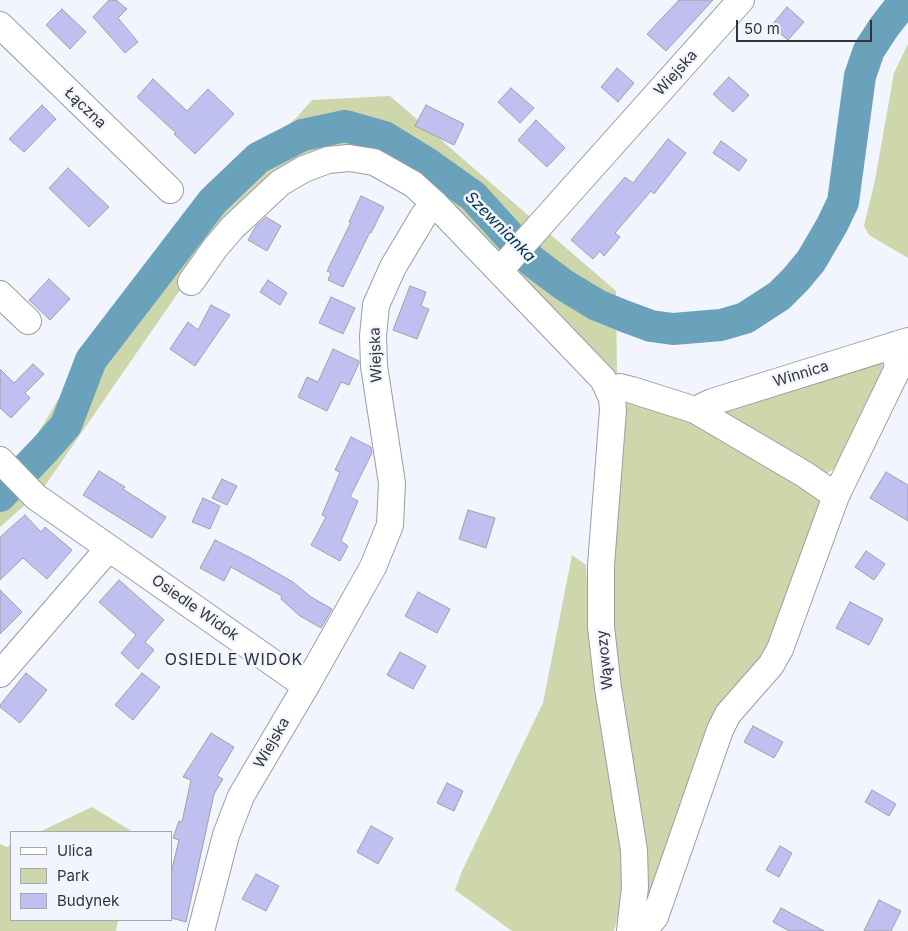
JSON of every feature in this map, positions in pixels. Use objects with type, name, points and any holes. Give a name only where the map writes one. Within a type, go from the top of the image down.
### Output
[{"type":"street","name":"Wiejska","points":[[500,270],[741,0]]},
{"type":"street","name":"Łączna","points":[[0,25],[170,190]]},
{"type":"street","points":[[191,282],[215,248],[233,227],[280,183],[304,169],[328,160],[349,158],[374,162],[413,184],[500,270]]},
{"type":"street","name":"Wiejska","points":[[201,931],[226,835],[242,796],[373,567],[390,525],[392,483],[374,366],[373,336],[376,305],[393,267],[424,215],[434,204]]},
{"type":"street","name":"Wąwozy","points":[[500,270],[596,370],[609,389],[612,398],[613,410],[601,565],[601,627],[608,688],[634,850],[634,887],[630,931],[648,925],[655,917],[720,730],[728,714],[771,665],[780,649],[836,496],[898,368],[901,343]]},
{"type":"street","points":[[0,294],[28,321]]},
{"type":"street","name":"Winnica","points":[[695,410],[712,402],[901,343]]},
{"type":"street","points":[[609,389],[620,387],[695,410],[836,496]]},
{"type":"street","name":"Osiedle Widok","points":[[1,461],[36,497],[306,686]]},
{"type":"street","points":[[0,674],[109,548]]},
{"type":"green space","points":[[908,44],[908,258],[869,235],[864,226],[875,180],[894,73]]},
{"type":"green space","points":[[390,96],[616,291],[617,375],[448,209],[332,153],[182,287],[42,490],[0,527],[0,479],[28,450],[59,398],[124,298],[192,208],[297,117],[312,100]]},
{"type":"green space","points":[[880,361],[884,368],[837,466],[828,473],[823,474],[726,420],[724,411]]},
{"type":"green space","points":[[630,402],[681,414],[813,489],[820,501],[781,629],[753,675],[647,915],[610,607],[626,405]]},
{"type":"green space","points":[[572,555],[586,565],[588,604],[596,672],[623,846],[620,908],[614,931],[512,931],[455,890],[462,871],[543,703]]},
{"type":"green space","points":[[92,807],[131,831],[41,831]]},
{"type":"green space","points":[[0,844],[7,847],[10,846],[10,921],[118,921],[116,931],[0,931]]},
{"type":"building","points":[[109,0],[116,0],[127,9],[118,18],[138,42],[125,53],[93,17]]},
{"type":"building","points":[[679,0],[713,0],[666,51],[647,34]]},
{"type":"building","points":[[787,7],[804,22],[788,40],[771,26]]},
{"type":"building","points":[[62,9],[86,32],[70,49],[46,25]]},
{"type":"building","points":[[617,68],[634,83],[618,102],[601,87]]},
{"type":"building","points":[[729,77],[749,95],[733,112],[713,94]]},
{"type":"building","points":[[153,79],[187,111],[208,89],[234,114],[195,154],[174,134],[176,133],[137,97]]},
{"type":"building","points":[[511,88],[534,108],[520,123],[498,102]]},
{"type":"building","points":[[42,105],[56,119],[24,152],[9,139]]},
{"type":"building","points":[[426,105],[464,124],[454,145],[415,126]]},
{"type":"building","points":[[536,120],[565,148],[547,167],[518,140]]},
{"type":"building","points":[[668,139],[686,153],[654,194],[651,191],[615,233],[620,237],[604,256],[600,251],[593,259],[571,240],[625,177],[633,183]]},
{"type":"building","points":[[721,141],[747,160],[739,171],[713,153]]},
{"type":"building","points":[[68,168],[109,207],[89,227],[49,188]]},
{"type":"building","points":[[361,196],[384,207],[343,287],[328,280],[331,273],[327,271],[351,222],[349,222]]},
{"type":"building","points":[[266,217],[281,226],[267,251],[248,240],[256,226]]},
{"type":"building","points":[[49,279],[70,299],[50,320],[29,300]]},
{"type":"building","points":[[268,280],[287,293],[280,305],[260,292]]},
{"type":"building","points":[[410,286],[426,292],[421,306],[429,309],[417,339],[393,330]]},
{"type":"building","points":[[331,297],[355,308],[343,334],[319,323]]},
{"type":"building","points":[[211,305],[230,315],[195,366],[170,349],[188,322],[198,330]]},
{"type":"building","points":[[333,349],[359,361],[359,363],[349,385],[341,382],[327,411],[298,397],[307,377],[318,382]]},
{"type":"building","points":[[33,364],[44,374],[25,393],[30,398],[11,418],[0,408],[0,369],[14,383]]},
{"type":"building","points":[[351,437],[371,447],[372,453],[350,497],[358,501],[341,541],[348,546],[340,561],[311,545],[326,517],[322,515],[340,472],[335,470]]},
{"type":"building","points":[[99,471],[125,487],[123,489],[166,517],[152,538],[83,495]]},
{"type":"building","points":[[886,472],[908,485],[908,521],[870,498]]},
{"type":"building","points":[[222,479],[237,486],[227,505],[212,498]]},
{"type":"building","points":[[203,498],[220,506],[210,529],[192,522]]},
{"type":"building","points":[[468,510],[495,518],[486,548],[459,539]]},
{"type":"building","points":[[25,515],[41,532],[45,527],[72,550],[47,579],[23,558],[0,580],[0,537]]},
{"type":"building","points":[[215,540],[293,582],[311,597],[332,609],[321,628],[300,616],[281,599],[282,596],[231,567],[224,581],[200,568]]},
{"type":"building","points":[[866,551],[885,564],[874,580],[855,567]]},
{"type":"building","points":[[119,580],[164,620],[145,642],[154,650],[138,669],[121,653],[136,635],[99,602]]},
{"type":"building","points":[[0,590],[22,612],[0,634]]},
{"type":"building","points":[[418,592],[450,609],[437,633],[405,616]]},
{"type":"building","points":[[850,602],[883,619],[869,645],[836,628]]},
{"type":"building","points":[[400,652],[426,666],[413,689],[387,675]]},
{"type":"building","points":[[26,673],[47,690],[20,723],[0,705]]},
{"type":"building","points":[[142,673],[160,687],[133,720],[115,705]]},
{"type":"building","points":[[753,726],[783,742],[774,758],[744,742]]},
{"type":"building","points":[[211,733],[234,747],[217,776],[223,779],[214,794],[186,922],[172,918],[172,869],[179,840],[173,838],[179,821],[182,822],[191,780],[183,777]]},
{"type":"building","points":[[447,783],[463,791],[454,811],[437,803]]},
{"type":"building","points":[[872,790],[896,804],[889,816],[865,802]]},
{"type":"building","points":[[371,826],[393,838],[378,864],[357,852]]},
{"type":"building","points":[[780,846],[792,853],[779,877],[766,870]]},
{"type":"building","points":[[256,874],[279,886],[266,911],[242,899]]},
{"type":"building","points":[[879,900],[901,911],[891,931],[864,931]]},
{"type":"building","points":[[781,908],[824,931],[789,931],[773,922]]},
{"type":"waterway","name":"Szewnianka","points":[[0,496],[66,425],[91,360],[213,201],[258,158],[303,135],[345,126],[384,137],[428,164],[473,196],[532,261],[564,285],[597,305],[651,326],[673,329],[721,325],[745,318],[779,296],[796,279],[811,261],[832,225],[843,202],[860,76],[869,50],[905,0]]},
{"type":"district","name":"OSIEDLE WIDOK","points":[[234,660]]}]
